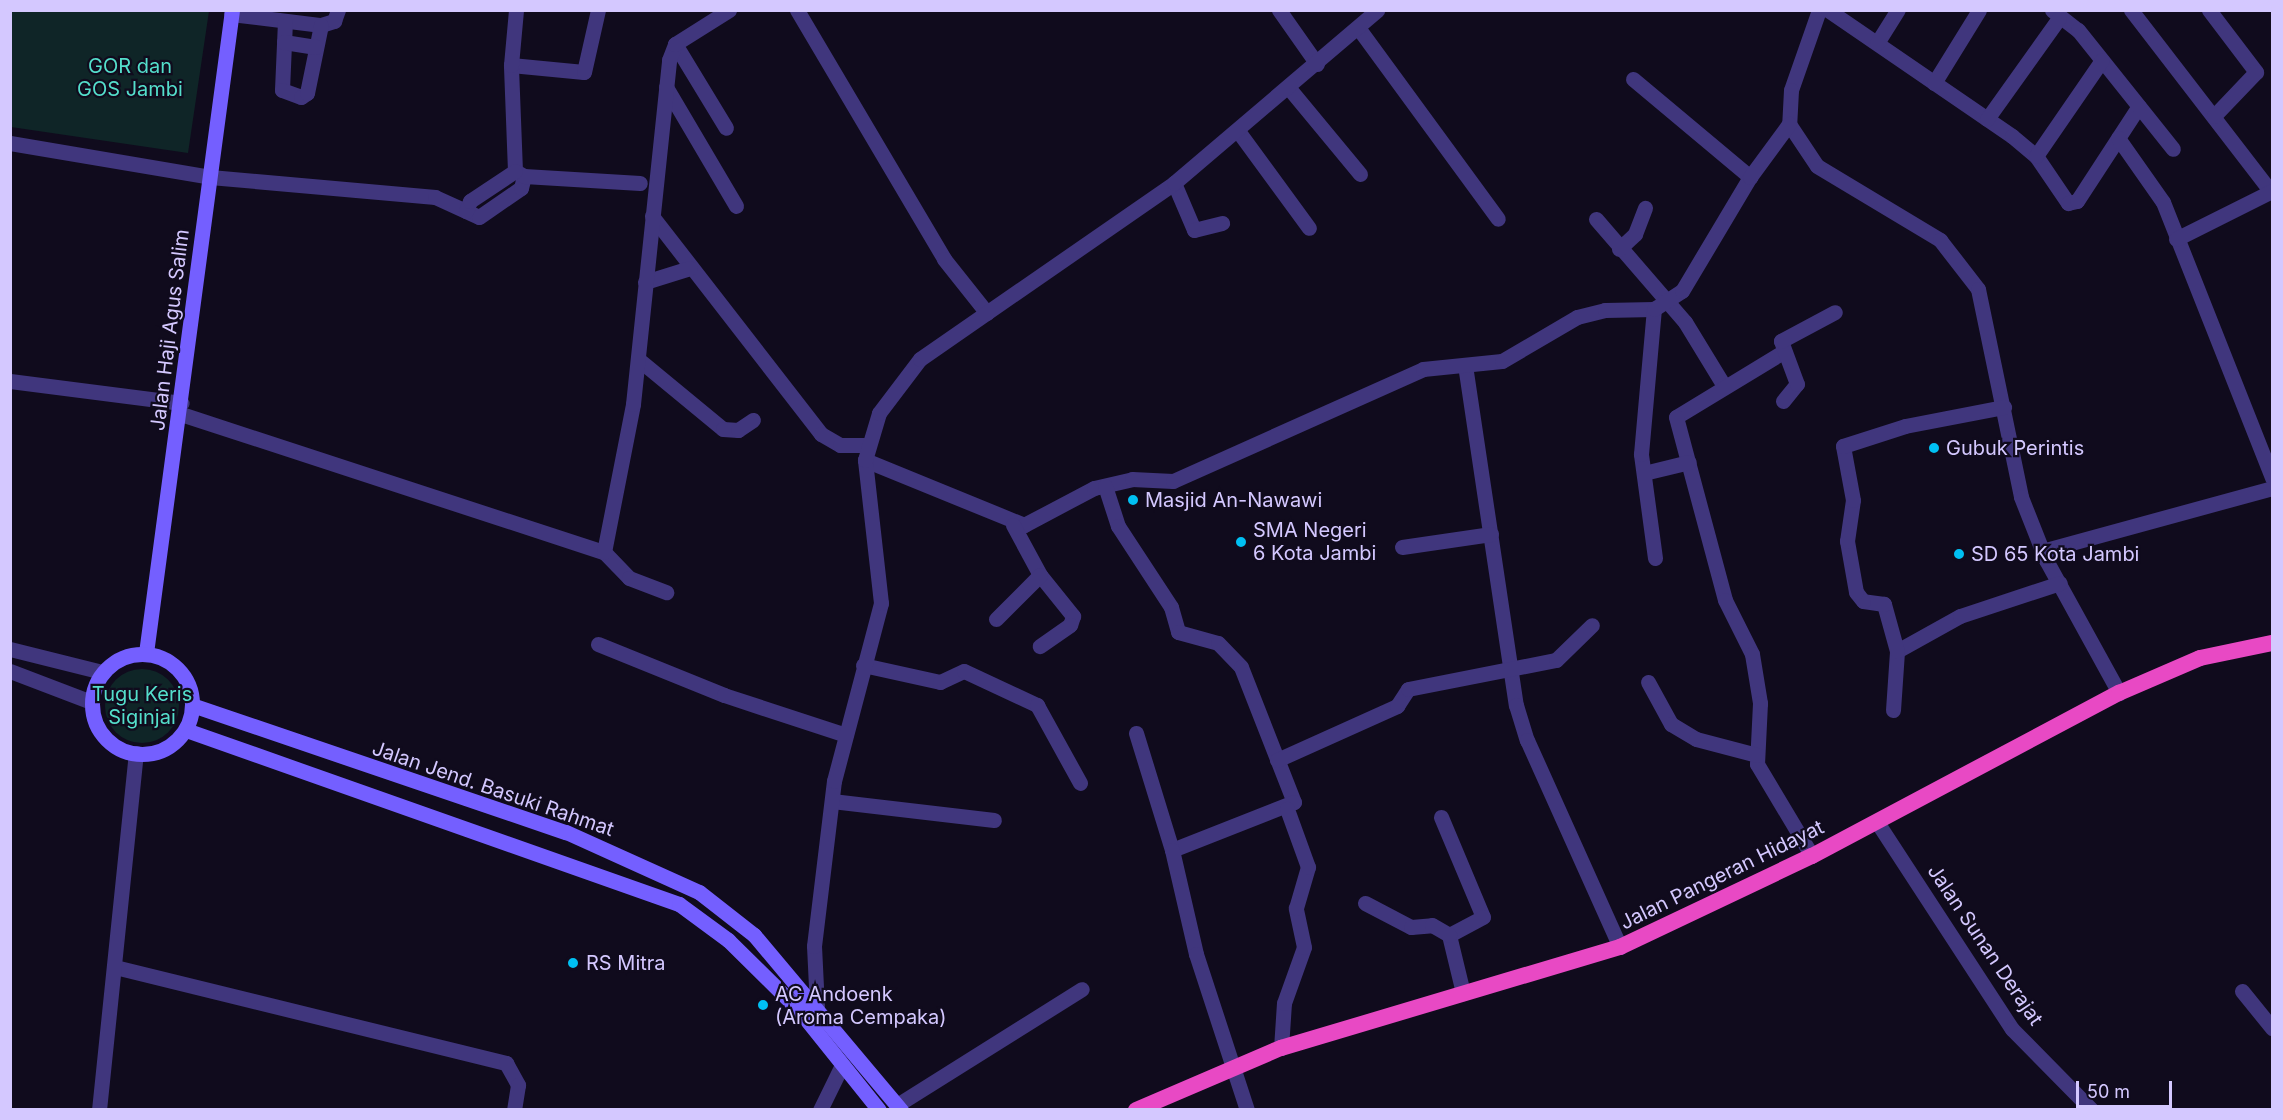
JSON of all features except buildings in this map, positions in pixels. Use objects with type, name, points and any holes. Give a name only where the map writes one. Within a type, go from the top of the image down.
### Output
[{"type":"highway","name":"Jalan Pangeran Hidayat","points":[[1136,1110],[1232,1065],[1281,1048],[1620,947],[1812,856],[2119,693],[2200,658],[2272,643]]},
{"type":"main road","name":"Jalan Haji Agus Salim","points":[[146,653],[182,409],[231,12]]},
{"type":"main road","points":[[146,653],[174,664],[191,690],[192,705],[186,730],[163,750],[136,753],[104,736],[91,702],[102,672],[129,654],[146,653]]},
{"type":"main road","name":"Jalan Jend. Basuki Rahmat","points":[[192,705],[590,843],[699,892],[754,934],[899,1107]]},
{"type":"main road","points":[[186,730],[583,866],[679,904],[728,940],[798,1009],[879,1110]]},
{"type":"main road","points":[[583,866],[590,843]]},
{"type":"street","points":[[231,12],[266,15],[285,21],[321,25],[334,21],[338,10]]},
{"type":"street","points":[[10,143],[210,177],[435,197],[479,217],[506,202],[519,174],[511,64],[516,10]]},
{"type":"street","points":[[511,64],[584,72],[598,10]]},
{"type":"street","points":[[603,552],[638,359],[666,87],[675,44],[729,10]]},
{"type":"street","points":[[797,10],[945,259],[987,313]]},
{"type":"street","points":[[1279,10],[1317,64]]},
{"type":"street","points":[[817,1007],[814,946],[831,801],[863,665],[881,603],[866,452],[879,413],[920,358],[1174,183],[1359,29],[1377,10]]},
{"type":"street","points":[[1819,10],[1791,90],[1790,124],[1817,166],[1940,240],[1960,260],[1978,289],[2021,497],[2042,551],[2119,693]]},
{"type":"street","points":[[1828,10],[1987,118],[2036,156],[2072,204],[2139,106]]},
{"type":"street","points":[[1877,43],[1898,10]]},
{"type":"street","points":[[1934,83],[1979,10]]},
{"type":"street","points":[[2132,10],[2272,192],[2176,239]]},
{"type":"street","points":[[2209,10],[2256,72],[2214,116]]},
{"type":"street","points":[[1987,118],[2056,14],[2069,20],[2173,149]]},
{"type":"street","points":[[285,21],[286,95],[307,93],[321,25]]},
{"type":"street","points":[[1359,29],[1498,219]]},
{"type":"street","points":[[284,42],[316,47]]},
{"type":"street","points":[[675,44],[726,128]]},
{"type":"street","points":[[2036,156],[2102,60]]},
{"type":"street","points":[[1634,79],[1750,177]]},
{"type":"street","points":[[666,87],[736,206]]},
{"type":"street","points":[[1288,87],[1360,174]]},
{"type":"street","points":[[1655,558],[1644,473],[1662,307],[1715,242],[1750,177],[1790,124]]},
{"type":"street","points":[[1238,131],[1309,228]]},
{"type":"street","points":[[2118,138],[2156,188],[2272,477]]},
{"type":"street","points":[[519,174],[640,183]]},
{"type":"street","points":[[1174,183],[1194,230],[1222,223]]},
{"type":"street","points":[[1619,249],[1635,234],[1645,208]]},
{"type":"street","points":[[652,216],[690,268],[821,434],[840,445],[866,452],[943,488],[1013,525],[1036,523],[1105,486],[1132,479],[1173,481],[1423,369],[1502,361],[1577,318],[1605,310],[1662,307]]},
{"type":"street","points":[[1596,219],[1724,386]]},
{"type":"street","points":[[645,282],[690,268]]},
{"type":"street","points":[[1783,400],[1797,389],[1783,352],[1786,336],[1835,312]]},
{"type":"street","points":[[1783,352],[1677,414],[1725,600],[1752,654],[1760,703],[1757,755],[1760,772],[1812,856]]},
{"type":"street","points":[[638,359],[723,429],[738,430],[753,420]]},
{"type":"street","points":[[1465,365],[1510,672],[1527,740],[1620,947]]},
{"type":"street","points":[[10,381],[182,409],[603,552],[629,579],[666,592]]},
{"type":"street","points":[[1893,710],[1897,651],[1884,604],[1863,601],[1856,592],[1847,541],[1853,500],[1843,446],[1905,426],[2004,407]]},
{"type":"street","points":[[1644,473],[1689,462]]},
{"type":"street","points":[[1105,486],[1118,526],[1171,607],[1178,632],[1218,643],[1241,667],[1294,802],[1287,809],[1172,850]]},
{"type":"street","points":[[2042,551],[2272,488]]},
{"type":"street","points":[[1013,525],[1040,575],[1073,621],[1040,646]]},
{"type":"street","points":[[1402,547],[1491,534]]},
{"type":"street","points":[[996,618],[1040,575]]},
{"type":"street","points":[[1897,651],[1960,616],[2060,583]]},
{"type":"street","points":[[1277,760],[1397,706],[1408,689],[1510,672],[1556,660],[1592,625]]},
{"type":"street","points":[[598,644],[724,695],[846,735]]},
{"type":"street","points":[[10,649],[102,672]]},
{"type":"street","points":[[863,665],[940,682],[964,671],[1037,705],[1080,783]]},
{"type":"street","points":[[10,671],[91,702]]},
{"type":"street","points":[[1648,682],[1671,724],[1696,739],[1757,755]]},
{"type":"street","points":[[1136,733],[1172,850],[1196,954],[1246,1110]]},
{"type":"street","points":[[99,1110],[136,753]]},
{"type":"street","points":[[831,801],[994,820]]},
{"type":"street","points":[[1281,1048],[1284,1003],[1304,947],[1296,908],[1308,867],[1287,809]]},
{"type":"street","points":[[1441,817],[1483,917],[1449,935]]},
{"type":"street","name":"Jalan Sunan Derajat","points":[[1877,822],[2012,1029],[2092,1110]]},
{"type":"street","points":[[1365,903],[1411,927],[1432,926],[1449,935],[1463,993]]},
{"type":"street","points":[[115,967],[506,1063],[518,1085],[514,1110]]},
{"type":"street","points":[[899,1107],[1082,989]]},
{"type":"street","points":[[2242,991],[2272,1028]]},
{"type":"street","points":[[820,1110],[842,1065]]},
{"type":"green space","name":"GOR dan GOS Jambi","points":[[11,10],[209,11],[188,153],[11,127]]},
{"type":"green space","name":"Tugu Keris Siginjai","points":[[142,669],[156,672],[168,680],[176,692],[179,706],[176,720],[168,732],[156,740],[142,743],[128,740],[116,732],[108,720],[105,706],[108,692],[116,680],[128,672]]},
{"type":"place","name":"Gubuk Perintis","points":[[1934,448]]},
{"type":"place","name":"Masjid An-Nawawi","points":[[1133,500]]},
{"type":"place","name":"SMA Negeri 6 Kota Jambi","points":[[1241,542]]},
{"type":"place","name":"SD 65 Kota Jambi","points":[[1959,554]]},
{"type":"place","name":"RS Mitra","points":[[573,963]]},
{"type":"place","name":"AC Andoenk (Aroma Cempaka)","points":[[763,1005]]}]
